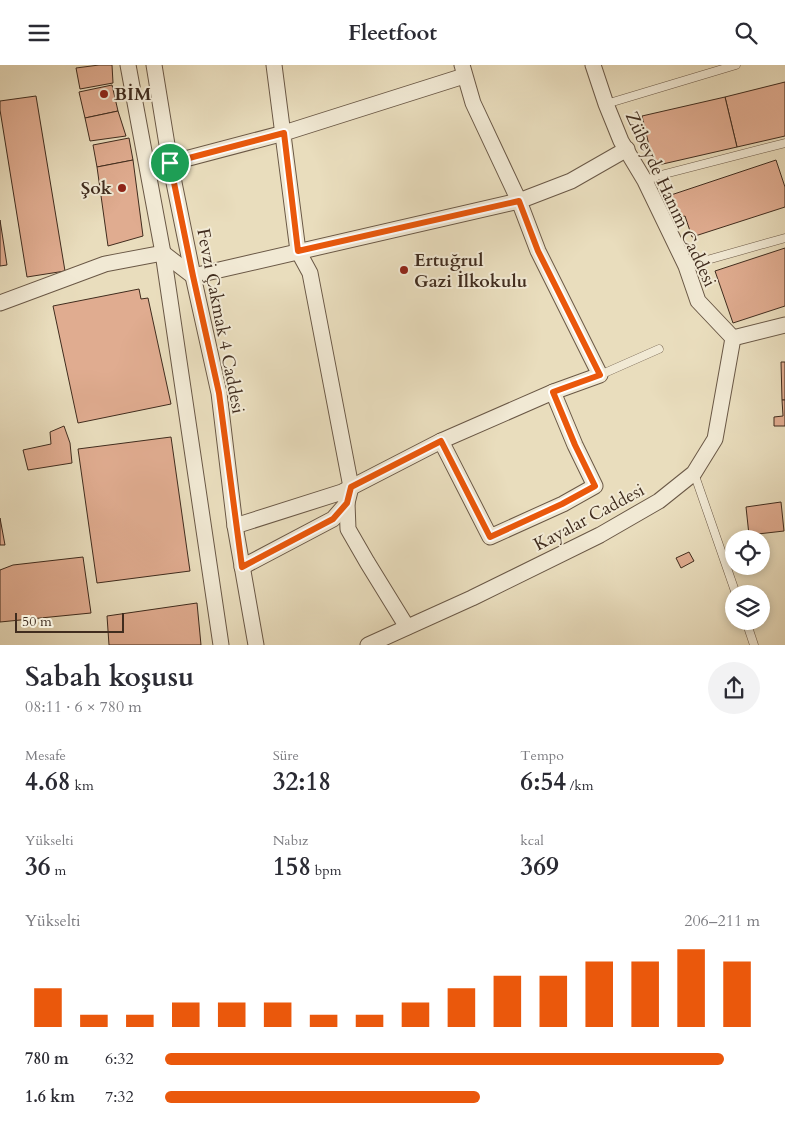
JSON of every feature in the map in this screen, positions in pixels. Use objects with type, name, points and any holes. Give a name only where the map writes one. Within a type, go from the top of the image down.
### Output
[{"type":"street","points":[[128,65],[163,253],[221,645]]},
{"type":"street","name":"Fevzi Çakmak 4 Caddesi","points":[[154,65],[170,163],[219,393],[235,525],[256,645]]},
{"type":"street","points":[[274,65],[298,251],[310,273],[347,494],[348,529],[366,563],[407,627]]},
{"type":"street","name":"Zübeyde Hanım Caddesi","points":[[593,65],[606,104],[626,149],[645,181],[686,266],[698,301],[733,338]]},
{"type":"street","points":[[170,163],[284,133],[463,71],[473,103],[519,201],[538,251],[600,375],[553,392],[441,441],[347,494],[235,525]]},
{"type":"street","points":[[0,303],[105,264],[163,253],[193,276],[519,201],[571,181],[626,149]]},
{"type":"street","points":[[733,338],[785,325]]},
{"type":"street","name":"Kayalar Caddesi","points":[[368,645],[472,598],[600,535],[659,501],[694,473],[714,439],[733,338]]},
{"type":"street","points":[[441,441],[490,537],[562,504],[595,486],[575,445],[553,392]]},
{"type":"street","points":[[242,567],[333,519],[347,494]]},
{"type":"lane","points":[[703,65],[703,75]]},
{"type":"lane","points":[[606,104],[736,65]]},
{"type":"lane","points":[[645,181],[657,176],[785,143]]},
{"type":"lane","points":[[686,266],[785,238]]},
{"type":"lane","points":[[600,375],[658,349]]},
{"type":"lane","points":[[694,473],[733,585]]},
{"type":"lane","points":[[749,630],[754,645]]},
{"type":"building","points":[[112,65],[113,83],[80,89],[76,68]]},
{"type":"building","points":[[785,82],[785,136],[737,147],[725,97]]},
{"type":"building","points":[[112,85],[118,111],[85,118],[79,92]]},
{"type":"building","points":[[36,96],[65,271],[27,277],[0,101]]},
{"type":"building","points":[[725,97],[737,147],[654,166],[642,116]]},
{"type":"building","points":[[118,111],[126,136],[90,141],[85,118]]},
{"type":"building","points":[[129,138],[133,160],[97,167],[93,145]]},
{"type":"building","points":[[133,160],[143,236],[108,246],[97,167]]},
{"type":"building","points":[[776,160],[785,187],[785,207],[692,237],[685,216],[678,218],[671,195]]},
{"type":"building","points":[[0,220],[7,265],[0,266]]},
{"type":"building","points":[[785,248],[785,306],[733,323],[715,271]]},
{"type":"building","points":[[139,289],[141,299],[148,298],[171,404],[78,423],[53,306]]},
{"type":"building","points":[[781,362],[785,362],[785,400],[782,400]]},
{"type":"building","points":[[782,400],[785,400],[785,426],[774,426],[774,417],[783,416]]},
{"type":"building","points":[[64,426],[70,443],[72,463],[28,470],[23,450],[51,444],[50,432]]},
{"type":"building","points":[[171,437],[190,571],[97,583],[78,449]]},
{"type":"building","points":[[781,502],[784,531],[770,533],[770,530],[748,530],[746,507]]},
{"type":"building","points":[[0,518],[5,545],[0,545]]},
{"type":"building","points":[[689,552],[694,561],[681,568],[676,558]]},
{"type":"building","points":[[83,557],[91,613],[0,622],[0,570],[13,565]]},
{"type":"building","points":[[197,603],[201,645],[109,645],[107,616]]},
{"type":"place","name":"BİM","points":[[104,94]]},
{"type":"place","name":"Şok","points":[[122,188]]},
{"type":"place","name":"Ertuğrul Gazi İlkokulu","points":[[404,270]]},
{"type":"route","points":[[284,133],[298,251],[519,201],[538,251],[600,375],[553,392],[575,445],[595,486],[562,504],[490,537],[441,441],[351,487],[347,503],[333,519],[242,567],[219,393],[170,163],[284,133]]}]
